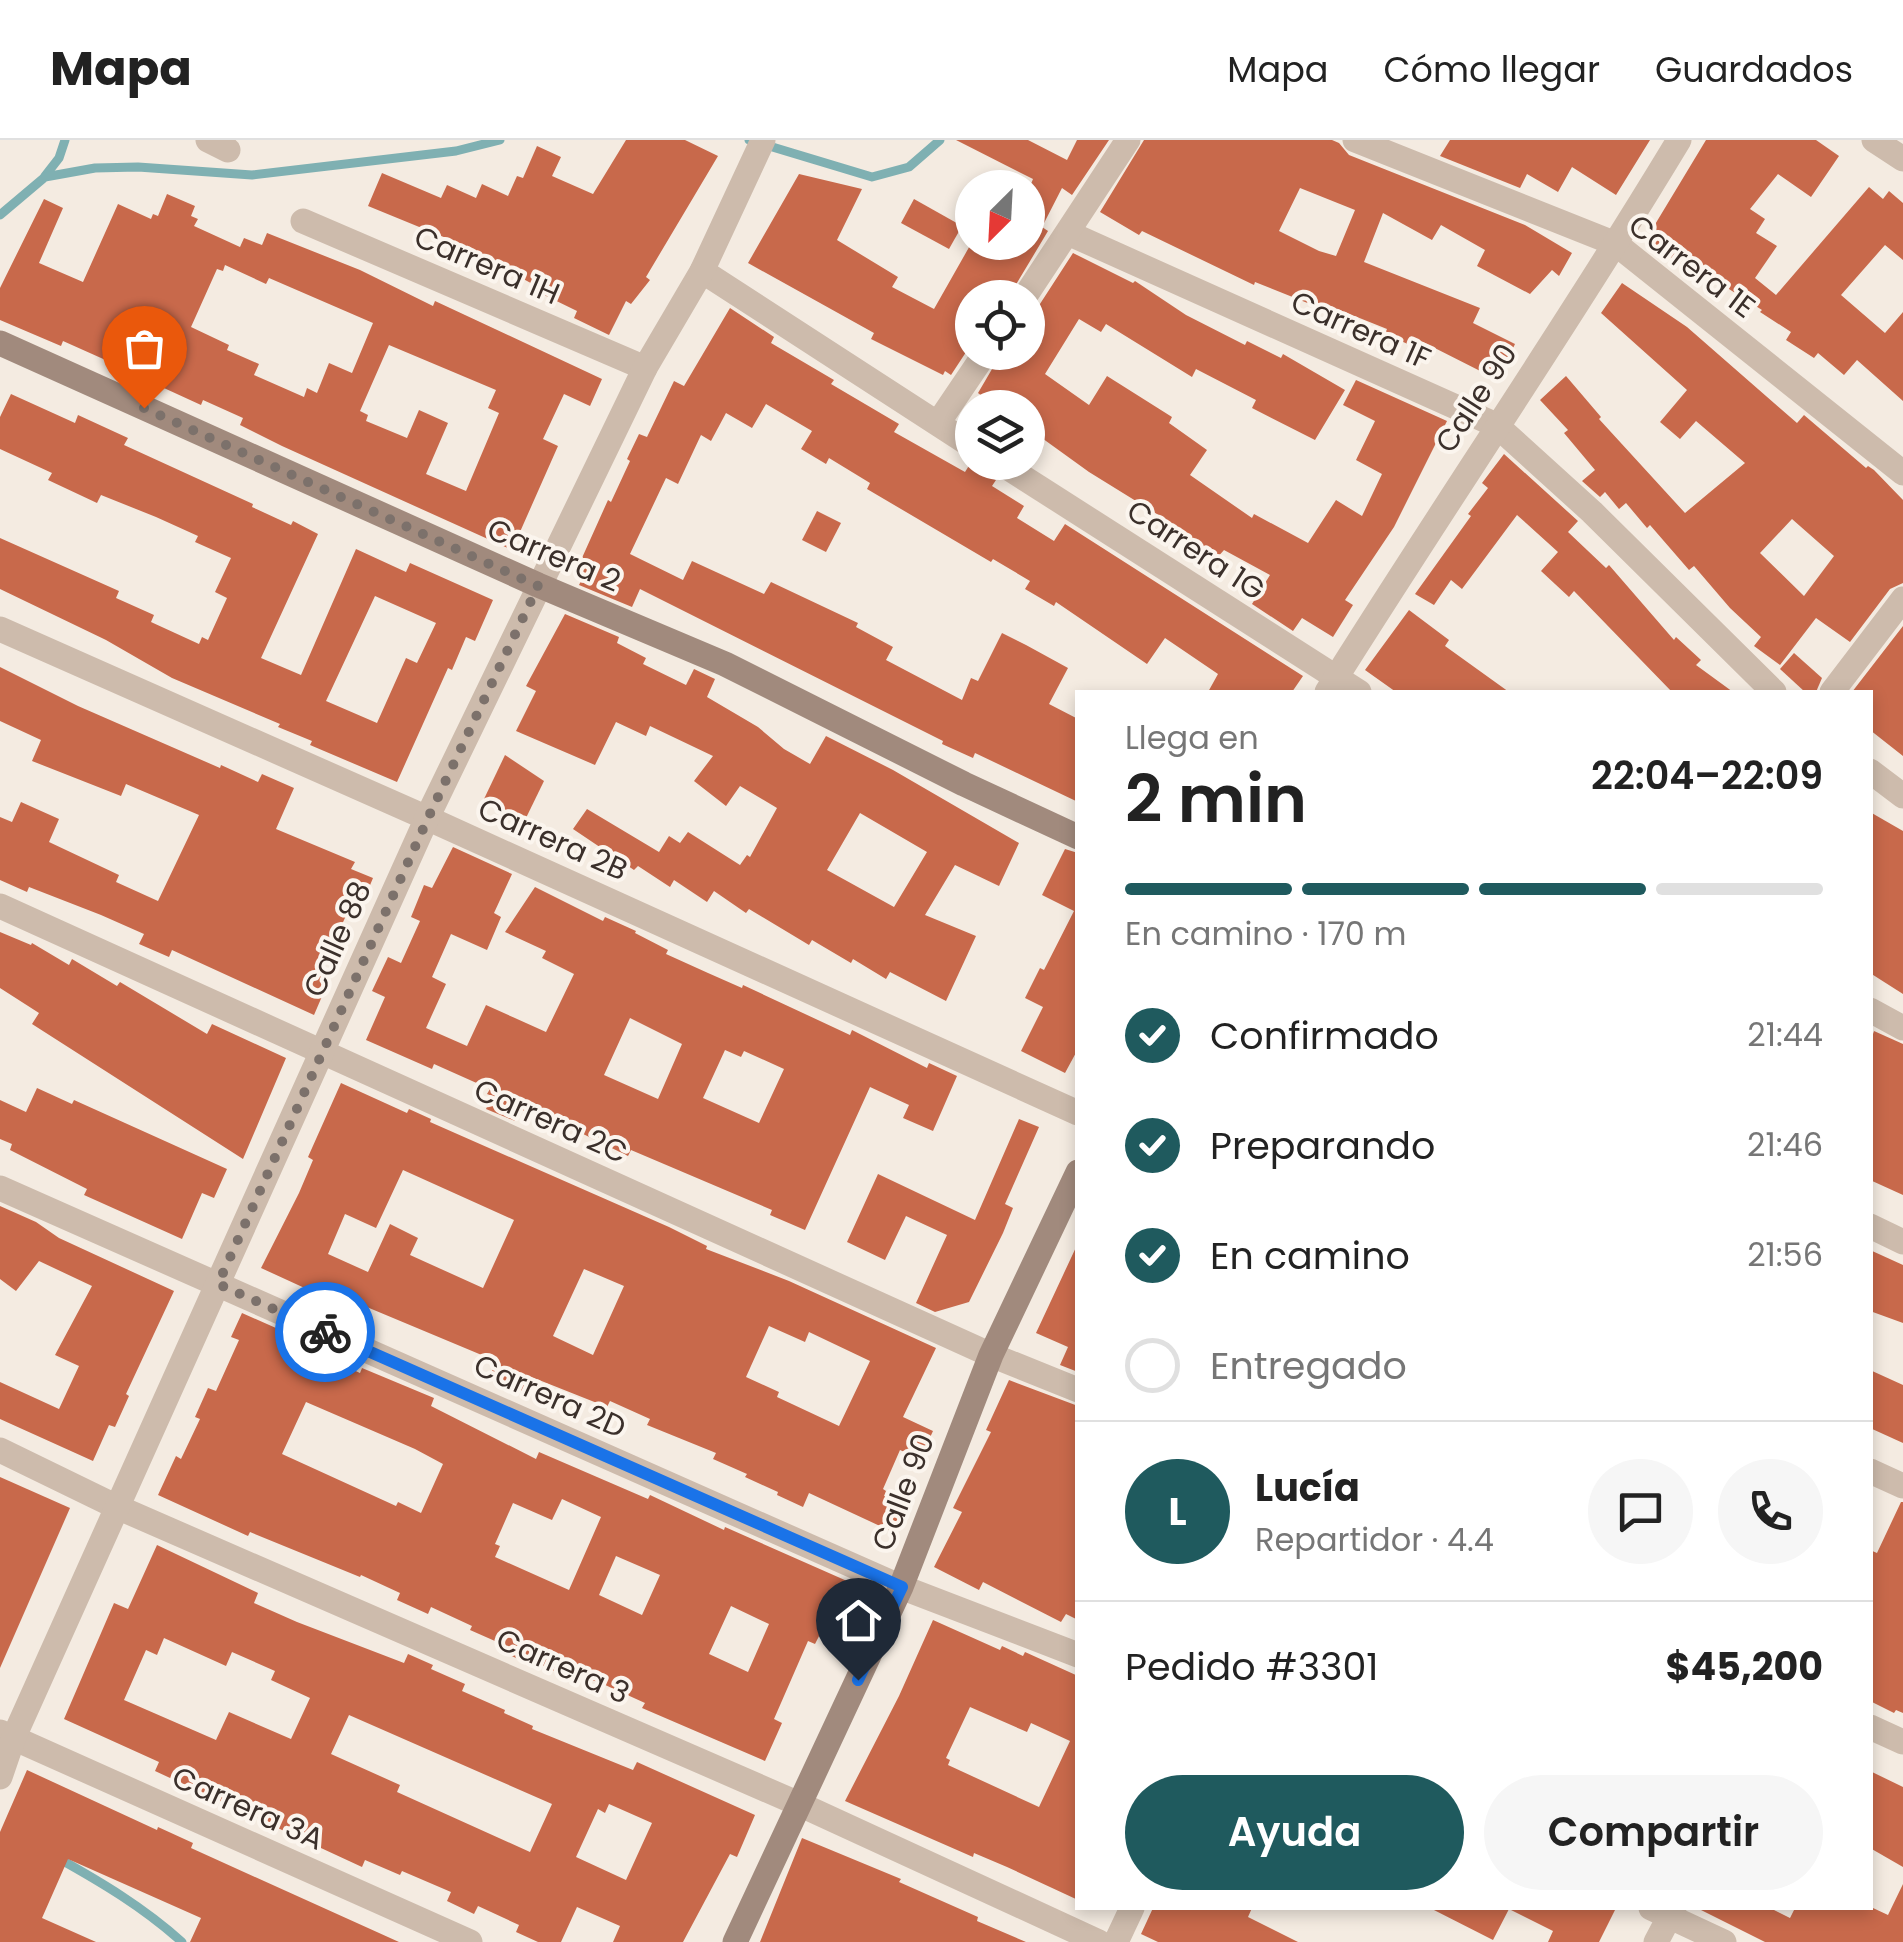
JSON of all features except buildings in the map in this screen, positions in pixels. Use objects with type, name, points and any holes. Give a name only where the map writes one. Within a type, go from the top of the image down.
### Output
[{"type":"street","points":[[1036,280],[1128,140]]},
{"type":"street","name":"Carrera 1E","points":[[1355,140],[1616,244],[1903,473]]},
{"type":"street","name":"Calle 90","points":[[1331,686],[1679,140]]},
{"type":"street","points":[[1874,140],[1903,159]]},
{"type":"street","name":"Calle 88","points":[[0,1777],[6,1736],[118,1507],[428,818],[645,368],[702,271],[759,148]]},
{"type":"street","name":"Carrera 1H","points":[[304,221],[645,368]]},
{"type":"street","name":"Carrera 1F","points":[[1068,233],[1496,426],[1592,512],[1772,690]]},
{"type":"street","points":[[702,271],[955,435]]},
{"type":"street","name":"Carrera 2","points":[[0,343],[538,586],[725,664],[1075,836]]},
{"type":"street","points":[[938,424],[974,370]]},
{"type":"street","name":"Carrera 1G","points":[[1026,480],[1331,686]]},
{"type":"street","points":[[1834,690],[1903,599]]},
{"type":"street","name":"Carrera 2B","points":[[0,629],[1075,1112]]},
{"type":"street","points":[[1873,773],[1903,796]]},
{"type":"street","name":"Carrera 2C","points":[[0,906],[991,1356],[1075,1389]]},
{"type":"street","points":[[1873,1012],[1903,1028]]},
{"type":"street","name":"Calle 90","points":[[735,1942],[902,1587],[991,1356],[1075,1178]]},
{"type":"street","name":"Carrera 2D","points":[[0,1188],[902,1587],[1075,1654]]},
{"type":"street","points":[[1873,1227],[1903,1242]]},
{"type":"street","name":"Carrera 3","points":[[0,1450],[118,1507],[799,1804],[1099,1942]]},
{"type":"street","points":[[1873,1478],[1903,1486]]},
{"type":"street","points":[[1873,1727],[1903,1742]]},
{"type":"street","name":"Carrera 3A","points":[[6,1736],[470,1942]]},
{"type":"street","points":[[1116,1942],[1131,1910]]},
{"type":"street","points":[[1656,1942],[1665,1910],[1724,1942]]},
{"type":"waterway","points":[[45,176],[59,158],[65,140]]},
{"type":"waterway","points":[[0,215],[45,177],[95,168],[252,175],[456,151],[500,140]]},
{"type":"waterway","points":[[749,140],[872,177],[909,167],[940,140]]},
{"type":"waterway","points":[[56,1857],[121,1896],[182,1942]]},
{"type":"way so far","points":[[144,408],[538,586],[428,818],[218,1284],[325,1332]]},
{"type":"route","points":[[325,1332],[902,1587],[858,1680]]}]
